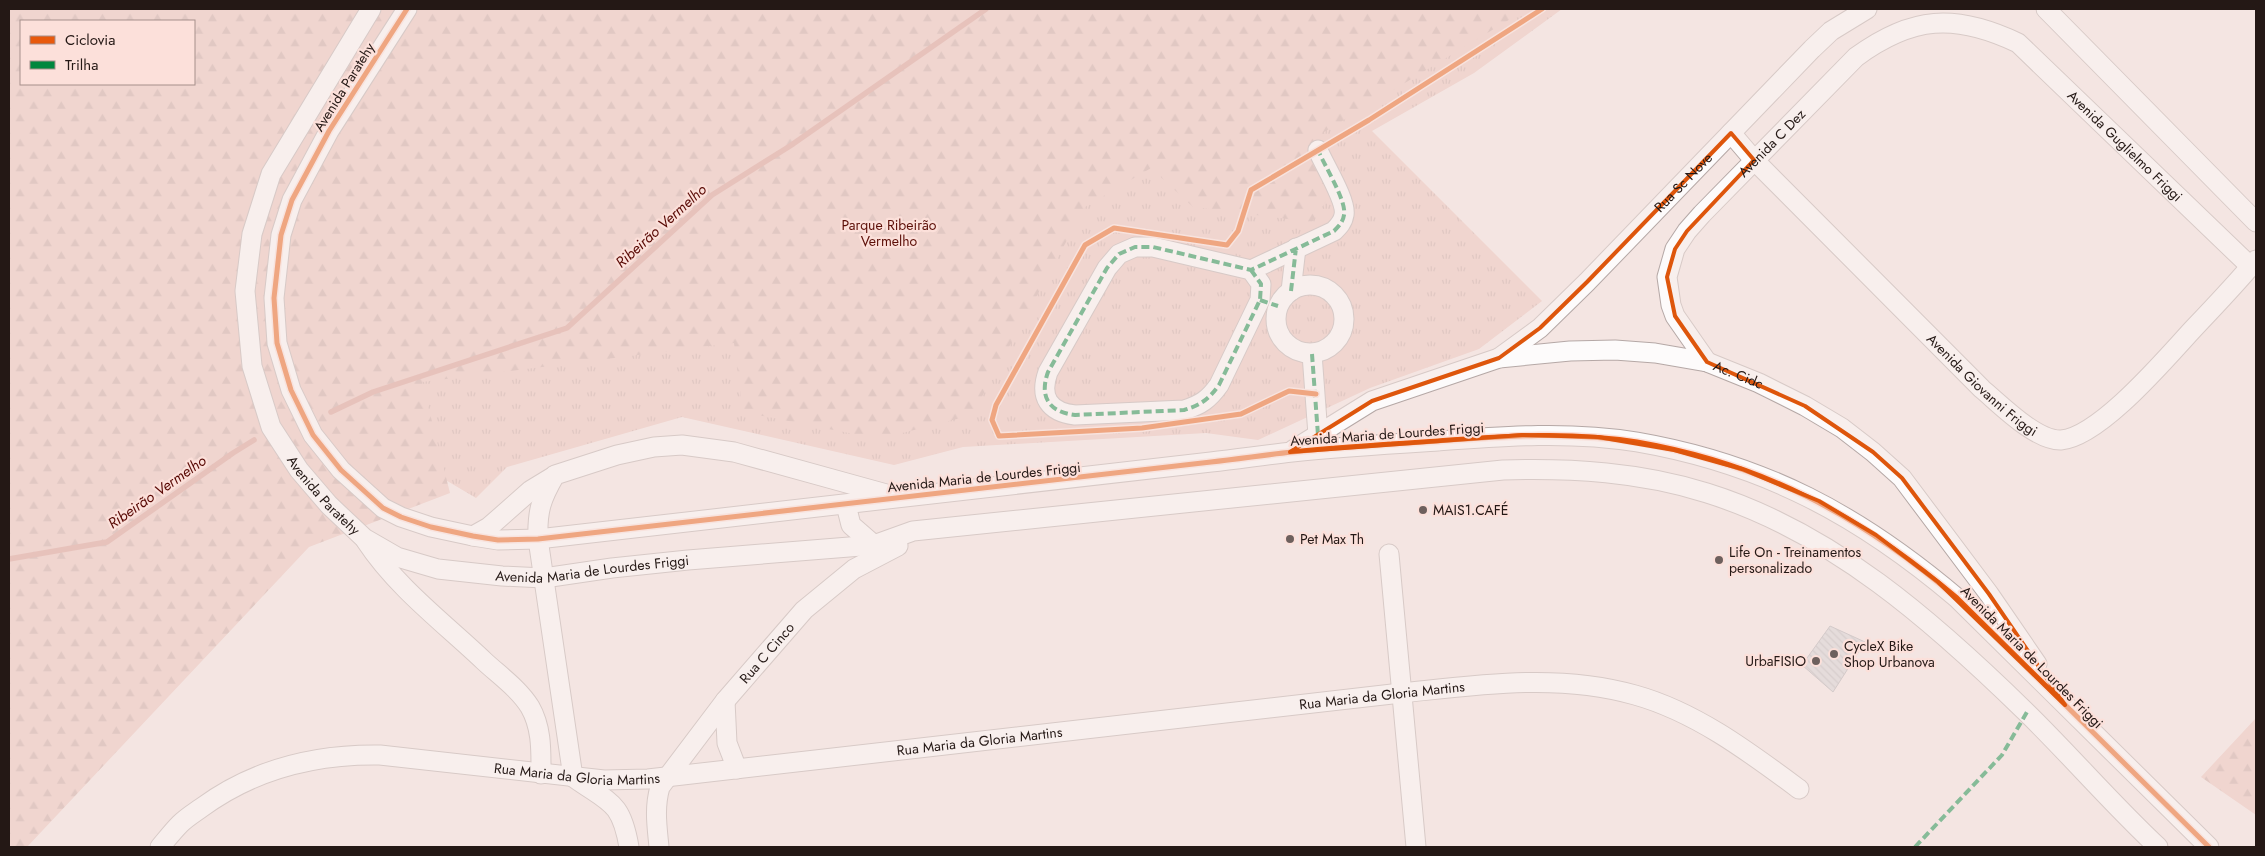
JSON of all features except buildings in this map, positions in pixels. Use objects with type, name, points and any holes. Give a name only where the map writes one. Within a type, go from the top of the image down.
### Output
[{"type":"street","name":"Avenida Paratehy","points":[[364,538],[329,505],[299,470],[271,427],[252,366],[245,291],[252,234],[271,174],[371,9]]},
{"type":"street","name":"Avenida Paratehy","points":[[401,518],[383,508],[366,494],[341,470],[313,436],[291,390],[277,343],[274,298],[281,235],[292,200],[330,130],[407,9]]},
{"type":"street","name":"Rua Sc Nove","points":[[1499,358],[1540,328],[1812,48],[1831,31],[1867,9]]},
{"type":"street","points":[[2046,9],[2256,222]]},
{"type":"street","name":"Avenida C Dez","points":[[1707,362],[1675,316],[1669,297],[1669,268],[1675,249],[1687,230],[1856,57],[1919,17],[1938,22],[1964,24],[1994,32]]},
{"type":"street","name":"Avenida Guglielmo Friggi","points":[[1994,32],[2018,43],[2253,264]]},
{"type":"street","name":"Avenida Giovanni Friggi","points":[[1731,133],[1754,160],[1982,388],[2022,423],[2043,435],[2060,440],[2080,435],[2130,397],[2253,264]]},
{"type":"street","points":[[1251,270],[1260,284],[1260,300],[1219,385],[1211,397],[1199,406],[1184,410],[1074,415],[1062,413],[1052,406],[1045,396],[1044,384],[1048,372],[1108,268],[1119,254],[1136,247],[1153,247],[1251,270],[1334,231],[1341,224],[1345,214],[1343,204],[1318,150]]},
{"type":"street","points":[[1290,291],[1309,285],[1328,290],[1336,296],[1344,314],[1345,323],[1337,341],[1321,352],[1312,354],[1293,349],[1279,335],[1276,325],[1278,306],[1290,291],[1296,248]]},
{"type":"street","points":[[1260,300],[1278,306]]},
{"type":"street","name":"Ac. Cidc","points":[[1290,452],[1372,401],[1499,358],[1570,351],[1615,350],[1655,353],[1707,362],[1759,383],[1805,406],[1842,428],[1889,465],[1902,478],[1989,594],[2064,705]]},
{"type":"street","points":[[1312,354],[1318,435]]},
{"type":"street","name":"Avenida Maria de Lourdes Friggi","points":[[401,518],[431,527],[498,540],[538,539],[1290,452],[1522,434],[1563,435],[1635,442],[1734,466],[1819,501],[1892,546],[1957,598],[2209,847]]},
{"type":"street","points":[[473,536],[490,527],[531,490],[555,475],[617,455],[654,446],[682,445],[734,452],[898,497]]},
{"type":"street","name":"Avenida Maria de Lourdes Friggi","points":[[364,538],[397,557],[414,564],[438,569],[502,576],[544,578],[688,560],[874,545],[913,531],[1503,470],[1578,470],[1637,477],[1706,492],[1753,510],[1809,537],[1857,567],[1902,600],[2027,712],[2158,847]]},
{"type":"street","points":[[555,475],[540,506],[538,539],[573,777],[610,802],[621,815],[629,847]]},
{"type":"street","points":[[846,504],[851,525],[874,545]]},
{"type":"street","name":"Rua C Cinco","points":[[659,847],[655,813],[656,801],[666,776],[725,701],[804,610],[825,591],[854,569],[896,548],[913,531]]},
{"type":"street","points":[[364,538],[379,561],[399,583],[499,674],[529,706],[539,734],[541,774]]},
{"type":"street","points":[[854,569],[855,550],[874,545]]},
{"type":"street","points":[[1389,554],[1416,847]]},
{"type":"street","name":"Rua Maria da Gloria Martins","points":[[160,847],[181,822],[217,796],[286,765],[351,754],[380,755],[604,780],[737,769],[1491,684],[1540,682],[1576,684],[1635,695],[1658,703],[1724,735],[1799,789]]},
{"type":"street","points":[[725,701],[727,743],[737,769]]},
{"type":"highlighted area","points":[[1731,133],[1754,160],[1687,231],[1675,249],[1667,277],[1675,316],[1707,362],[1805,406],[1873,452],[1902,478],[1989,594],[2065,705],[1938,582],[1876,535],[1819,501],[1742,469],[1674,450],[1598,437],[1522,435],[1290,452],[1372,401],[1499,358],[1540,328]]},
{"type":"green space","name":"Parque Ribeirão Vermelho","points":[[9,9],[1527,9],[1324,132],[1307,152],[1336,186],[1312,222],[1193,207],[1151,168],[1085,207],[972,415],[879,439],[743,412],[734,343],[422,382],[450,493],[309,547],[27,847],[9,847]]},
{"type":"green space","name":"Parque Ribeirão Vermelho","points":[[424,9],[1562,9],[1474,73],[1372,131],[1542,301],[1479,349],[1370,388],[1258,440],[1206,433],[963,447],[894,465],[682,417],[507,467],[476,498],[324,408]]},
{"type":"green space","points":[[2256,718],[2256,815],[2201,777]]},
{"type":"waterway","name":"Ribeirão Vermelho","points":[[331,412],[373,392],[567,328],[712,195],[790,146],[986,9]]},
{"type":"waterway","name":"Ribeirão Vermelho","points":[[9,559],[107,542],[254,440]]},
{"type":"marked path","points":[[1251,270],[1261,284],[1260,300],[1219,385],[1204,401],[1184,410],[1075,415],[1059,411],[1048,402],[1045,389],[1048,372],[1107,268],[1119,254],[1135,247],[1153,247],[1251,270],[1334,231],[1343,220],[1344,209],[1339,192],[1318,150]]},
{"type":"marked path","points":[[1291,291],[1296,248]]},
{"type":"marked path","points":[[1260,300],[1278,306]]},
{"type":"marked path","points":[[1312,354],[1318,435]]},
{"type":"marked path","points":[[1915,847],[2002,755],[2027,712]]},
{"type":"cycle path","points":[[407,9],[329,131],[292,200],[281,235],[274,298],[277,343],[291,390],[313,435],[341,470],[383,508],[401,517],[431,527],[473,536],[498,540],[538,539],[1292,452],[1538,436],[1587,437],[1637,442],[1727,464],[1768,479],[1808,497],[1884,542],[1957,598],[2209,847]]},
{"type":"cycle path","points":[[1316,394],[1289,391],[1241,414],[1142,428],[999,436],[992,420],[996,405],[1085,245],[1114,228],[1227,245],[1238,231],[1251,190],[1369,120],[1542,9]]},
{"type":"place","name":"MAIS1.CAFÉ","points":[[1423,510]]},
{"type":"place","name":"Pet Max Th","points":[[1290,539]]},
{"type":"place","name":"Life On - Treinamentos personalizado","points":[[1719,560]]},
{"type":"place","name":"CycleX Bike Shop Urbanova","points":[[1834,654]]},
{"type":"place","name":"UrbaFISIO","points":[[1816,661]]}]
